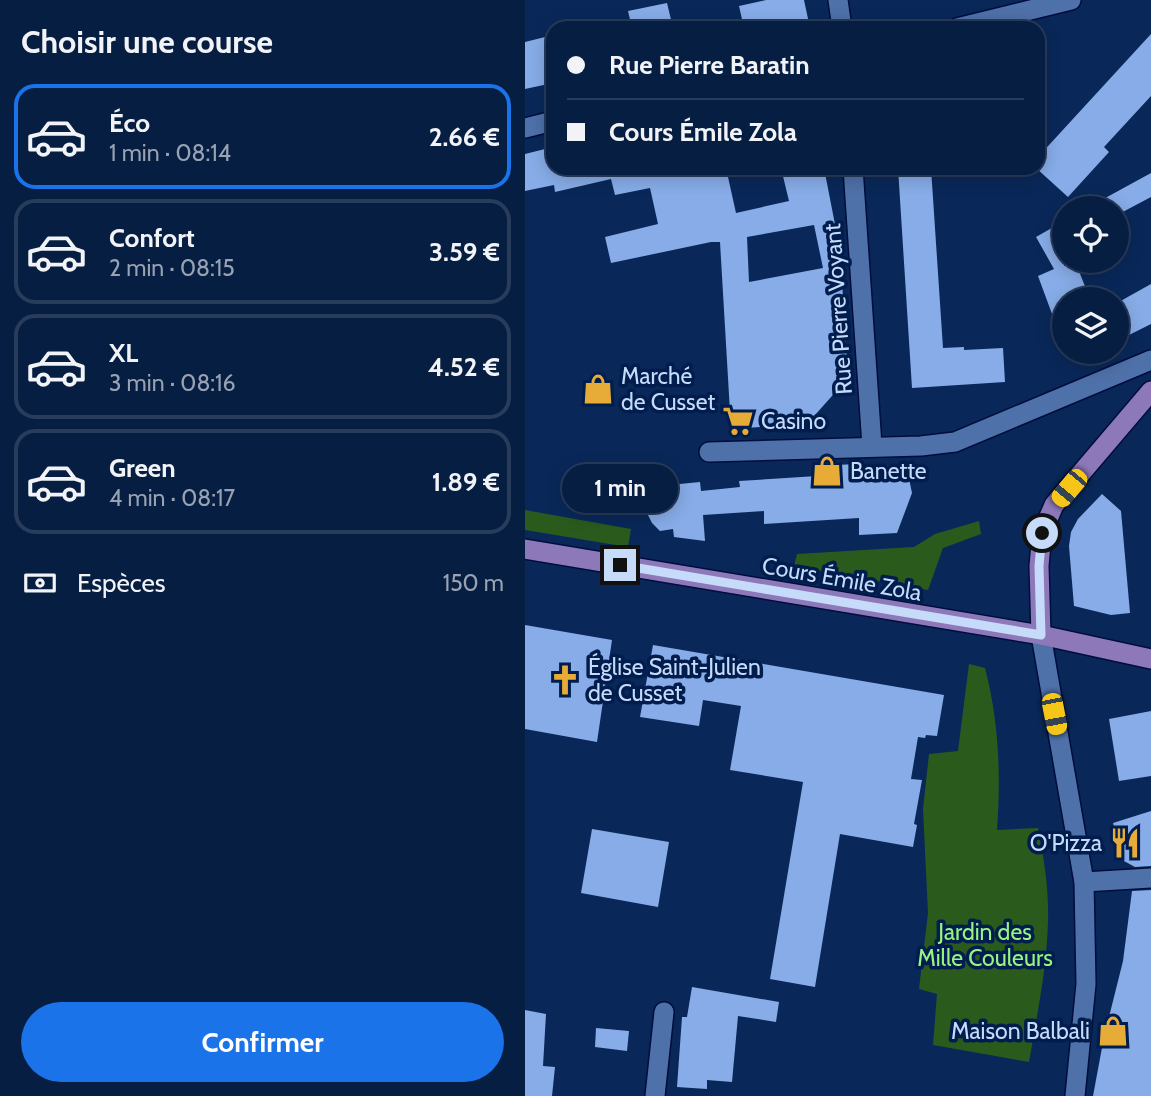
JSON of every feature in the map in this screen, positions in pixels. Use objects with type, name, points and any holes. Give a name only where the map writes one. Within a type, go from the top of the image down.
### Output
[{"type":"main road","points":[[1041,635],[1039,566],[1042,533],[1054,505],[1151,391]]},
{"type":"main road","name":"Cours Émile Zola","points":[[525,549],[1041,635],[1151,659]]},
{"type":"street","points":[[838,0],[841,21]]},
{"type":"street","points":[[986,21],[1071,0]]},
{"type":"street","points":[[525,128],[546,123]]},
{"type":"street","name":"Rue Pierre Voyant","points":[[853,175],[872,446]]},
{"type":"street","points":[[709,452],[921,446],[955,442],[1151,359]]},
{"type":"street","points":[[1041,635],[1084,882],[1086,984],[1075,1096]]},
{"type":"street","points":[[1084,882],[1151,878]]},
{"type":"street","points":[[655,1096],[664,1012]]},
{"type":"green space","points":[[525,510],[631,529],[628,547],[525,530]]},
{"type":"green space","points":[[979,521],[981,534],[943,548],[928,590],[794,566],[797,554],[914,547],[935,534]]},
{"type":"green space","name":"Jardin des Mille Couleurs","points":[[969,664],[985,668],[993,708],[999,768],[997,830],[1038,828],[1044,863],[1048,897],[1046,956],[1029,1062],[933,1045],[937,994],[919,989],[928,913],[923,809],[929,754],[958,751]]},
{"type":"building","points":[[766,0],[804,0],[808,21],[742,21],[739,6]]},
{"type":"building","points":[[667,3],[671,21],[630,21],[628,11]]},
{"type":"building","points":[[1151,34],[1151,96],[1104,147],[1109,152],[1069,196],[1045,175],[1045,149]]},
{"type":"building","points":[[546,37],[546,84],[525,89],[525,42]]},
{"type":"building","points":[[546,149],[546,175],[728,175],[736,213],[789,201],[783,175],[825,175],[840,250],[848,378],[807,424],[731,429],[720,242],[611,263],[605,237],[658,224],[650,188],[615,195],[611,179],[555,192],[554,185],[525,191],[525,154]],"holes":[[[814,225],[823,268],[749,282],[747,237]]]},
{"type":"building","points":[[1151,173],[1151,197],[1129,209],[1129,196],[1109,196]]},
{"type":"building","points":[[898,175],[931,175],[943,348],[1003,348],[1005,382],[912,388]]},
{"type":"building","points":[[1052,228],[1052,265],[1036,237]]},
{"type":"building","points":[[1052,270],[1052,273],[1080,273],[1085,287],[1052,287],[1052,314],[1038,276]]},
{"type":"building","points":[[1151,284],[1151,324],[1129,335],[1129,296]]},
{"type":"building","points":[[856,464],[856,469],[906,464],[912,493],[897,533],[859,535],[859,518],[764,524],[764,511],[703,515],[705,541],[674,537],[673,529],[660,531],[652,523],[645,509],[650,494],[659,486],[700,482],[701,491],[740,487],[739,481],[817,476],[817,466]]},
{"type":"building","points":[[1102,494],[1121,511],[1130,613],[1111,615],[1074,606],[1069,546],[1071,532],[1078,519]]},
{"type":"building","name":"Église Saint-Julien de Cusset","points":[[525,625],[612,640],[597,742],[525,729]]},
{"type":"building","points":[[653,645],[944,695],[937,736],[918,737],[911,779],[922,780],[913,847],[840,834],[815,987],[770,979],[803,782],[730,770],[741,706],[703,700],[699,726],[640,717]]},
{"type":"building","points":[[1151,711],[1151,776],[1119,781],[1109,719]]},
{"type":"building","points":[[1151,811],[1151,866],[1135,867],[1124,861],[1113,823]]},
{"type":"building","points":[[592,829],[669,842],[658,907],[581,893]]},
{"type":"building","points":[[1151,890],[1151,1096],[1093,1096],[1123,961],[1132,891]]},
{"type":"building","points":[[692,987],[779,1002],[776,1022],[738,1016],[732,1082],[707,1080],[707,1089],[677,1087],[682,1017],[687,1017]]},
{"type":"building","points":[[525,1010],[546,1014],[543,1066],[555,1067],[552,1096],[525,1096]]},
{"type":"building","points":[[596,1028],[629,1031],[627,1051],[595,1047]]},
{"type":"place","name":"Marché de Cusset","points":[[598,389]]},
{"type":"place","name":"Casino","points":[[738,421]]},
{"type":"place","name":"Banette","points":[[827,471]]},
{"type":"place","name":"Église Saint-Julien de Cusset","points":[[565,680]]},
{"type":"place","name":"O'Pizza","points":[[1125,843]]},
{"type":"place","name":"Maison Balbali","points":[[1113,1031]]},
{"type":"route","points":[[620,565],[937,620],[1041,635],[1039,566],[1042,533]]}]
